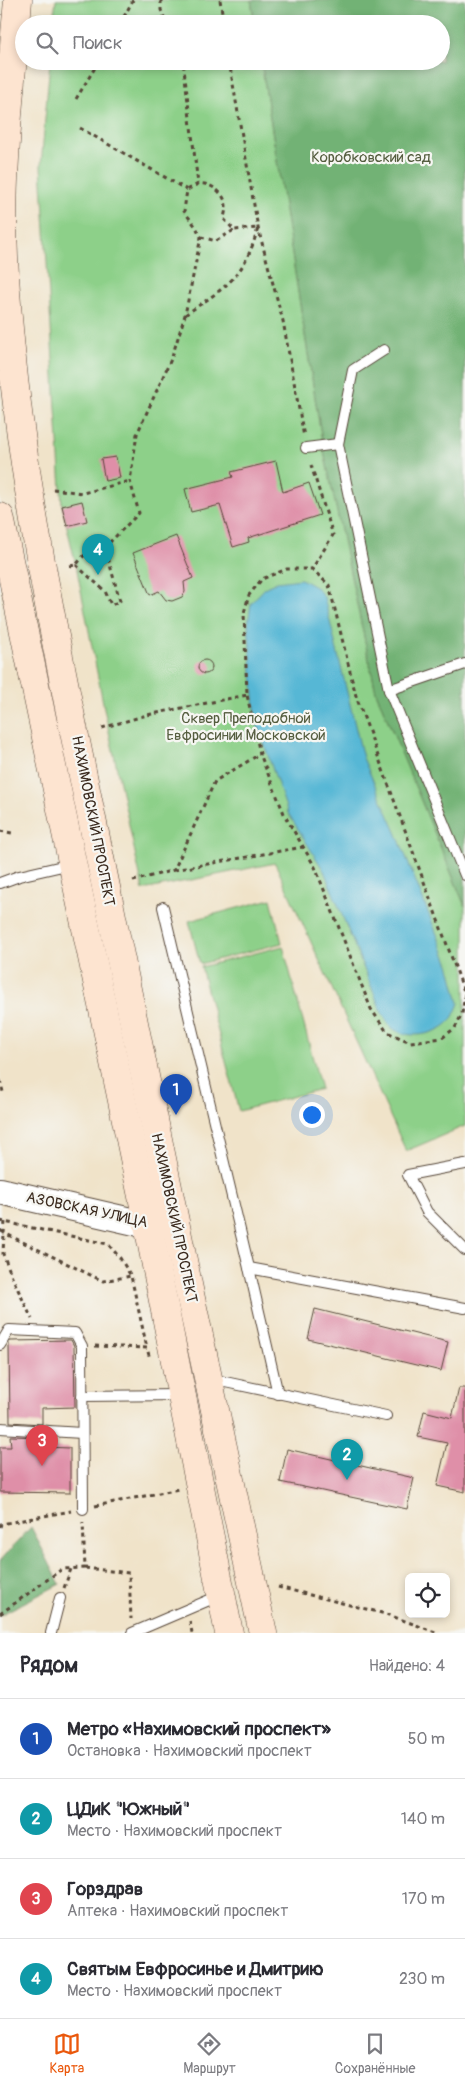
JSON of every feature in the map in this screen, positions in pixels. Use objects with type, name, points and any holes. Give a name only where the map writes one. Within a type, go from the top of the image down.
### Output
[{"type":"main road","name":"НАХИМОВСКИЙ ПРОСПЕКТ","points":[[17,15],[18,0]]},
{"type":"main road","name":"НАХИМОВСКИЙ ПРОСПЕКТ","points":[[15,37],[5,159],[4,256],[12,353],[29,493],[50,607],[174,1224],[264,1633]]},
{"type":"main road","name":"НАХИМОВСКИЙ ПРОСПЕКТ","points":[[0,517],[148,1225],[229,1633]]},
{"type":"street","name":"АЗОВСКАЯ УЛИЦА","points":[[0,1191],[148,1225],[174,1224]]},
{"type":"lane","points":[[384,350],[353,370],[338,444],[388,690],[465,875]]},
{"type":"lane","points":[[306,448],[338,444]]},
{"type":"lane","points":[[388,690],[465,664]]},
{"type":"lane","points":[[0,883],[19,876],[72,864]]},
{"type":"lane","points":[[163,907],[278,1394]]},
{"type":"lane","points":[[465,1164],[408,1175],[427,1212],[465,1250]]},
{"type":"lane","points":[[249,1268],[465,1308]]},
{"type":"lane","points":[[0,1345],[9,1330],[75,1333],[82,1346],[83,1509]]},
{"type":"lane","points":[[207,1378],[386,1416]]},
{"type":"lane","points":[[82,1396],[181,1395]]},
{"type":"lane","points":[[0,1428],[82,1433]]},
{"type":"lane","points":[[132,1632],[222,1594]]},
{"type":"lane","points":[[51,1633],[60,1598]]},
{"type":"path","points":[[125,15],[133,0]]},
{"type":"path","points":[[161,0],[163,15]]},
{"type":"path","points":[[220,0],[222,15]]},
{"type":"path","points":[[76,99],[94,70]]},
{"type":"path","points":[[183,70],[198,184]]},
{"type":"path","points":[[231,70],[258,228],[282,321],[306,448]]},
{"type":"path","points":[[80,128],[186,190]]},
{"type":"path","points":[[186,190],[204,183],[220,192],[226,206],[224,219],[234,230]]},
{"type":"path","points":[[70,566],[76,565],[87,552],[105,547],[139,513],[130,481],[137,434],[172,357],[185,315],[201,237],[184,211],[186,190]]},
{"type":"path","points":[[201,237],[216,241],[234,230],[258,228]]},
{"type":"path","points":[[185,315],[224,289],[241,271],[252,250],[258,228]]},
{"type":"path","points":[[311,465],[333,535],[312,569]]},
{"type":"path","points":[[53,489],[83,493],[130,481]]},
{"type":"path","points":[[76,565],[105,591],[111,605],[120,600],[105,547]]},
{"type":"path","points":[[287,569],[312,569],[329,585],[356,696],[464,994],[462,1014],[455,1028],[442,1038],[410,1042],[387,1032],[371,1009],[315,867],[285,816],[260,754],[246,695],[244,613],[249,595],[262,580],[270,576],[287,569]]},
{"type":"path","points":[[102,728],[146,715],[246,695]]},
{"type":"path","points":[[174,870],[215,781],[260,754]]},
{"type":"path","points":[[0,831],[12,833]]},
{"type":"path","points":[[133,881],[174,870],[303,847]]},
{"type":"path","points":[[0,1080],[2,1092]]},
{"type":"path","points":[[0,1220],[108,1244],[120,1258],[131,1276],[148,1348]]},
{"type":"path","points":[[5,1222],[2,1232],[3,1254],[36,1327]]},
{"type":"path","points":[[2,1232],[103,1281],[131,1276]]},
{"type":"path","points":[[0,1527],[1,1524],[83,1509],[199,1484]]},
{"type":"path","points":[[83,1509],[85,1568]]},
{"type":"path","points":[[60,1598],[71,1568]]},
{"type":"path","points":[[0,1614],[62,1569],[85,1568],[129,1574],[132,1632]]},
{"type":"path","points":[[278,1588],[386,1614],[438,1633]]},
{"type":"green space","points":[[56,0],[251,0],[254,15],[54,15]]},
{"type":"green space","name":"Коробковский сад","points":[[251,0],[465,0],[465,906],[376,692],[323,447],[262,70],[450,70],[450,15],[254,15]]},
{"type":"green space","name":"Сквер Преподобной Евфросинии Московской","points":[[49,70],[262,70],[323,447],[376,692],[465,906],[465,1126],[406,1151],[275,863],[143,890],[76,565],[62,506],[41,166]]},
{"type":"green space","points":[[271,899],[282,943],[200,964],[189,921]]},
{"type":"green space","points":[[283,946],[321,1089],[239,1111],[201,967]]},
{"type":"green space","points":[[31,1527],[60,1584],[0,1615],[0,1561]]},
{"type":"water","points":[[301,579],[317,588],[324,597],[363,758],[396,832],[450,967],[459,1003],[450,1021],[445,1026],[430,1033],[413,1035],[397,1031],[391,1027],[382,1013],[324,871],[288,813],[256,721],[248,624],[251,603],[266,587],[277,582]]},
{"type":"building","points":[[116,457],[120,478],[105,481],[101,459]]},
{"type":"building","points":[[276,461],[283,492],[309,483],[320,515],[248,538],[249,542],[233,547],[220,505],[191,512],[185,489],[233,477],[231,472]]},
{"type":"building","points":[[82,501],[87,521],[67,526],[62,506]]},
{"type":"building","points":[[176,536],[193,578],[184,582],[185,592],[182,597],[172,601],[166,600],[159,591],[150,595],[133,553]]},
{"type":"building","points":[[202,660],[208,660],[212,667],[208,674],[202,674],[198,670],[198,664]]},
{"type":"building","points":[[315,1309],[448,1342],[441,1371],[308,1339]]},
{"type":"building","points":[[71,1340],[74,1346],[75,1407],[42,1408],[42,1424],[10,1422],[10,1341]]},
{"type":"building","points":[[459,1388],[465,1388],[465,1492],[437,1486],[447,1443],[418,1437],[424,1411],[452,1418]]},
{"type":"building","points":[[10,1436],[43,1437],[43,1447],[70,1448],[70,1493],[0,1492],[0,1447],[11,1447]]},
{"type":"building","points":[[287,1449],[414,1478],[407,1509],[280,1482]]},
{"type":"place","name":"Святым Евфросинье и Дмитрию","points":[[98,575]]},
{"type":"place","name":"Метро «Нахимовский проспект»","points":[[176,1115]]},
{"type":"place","name":"Горздрав","points":[[42,1466]]},
{"type":"place","name":"ЦДиК \"Южный\"","points":[[347,1480]]}]
